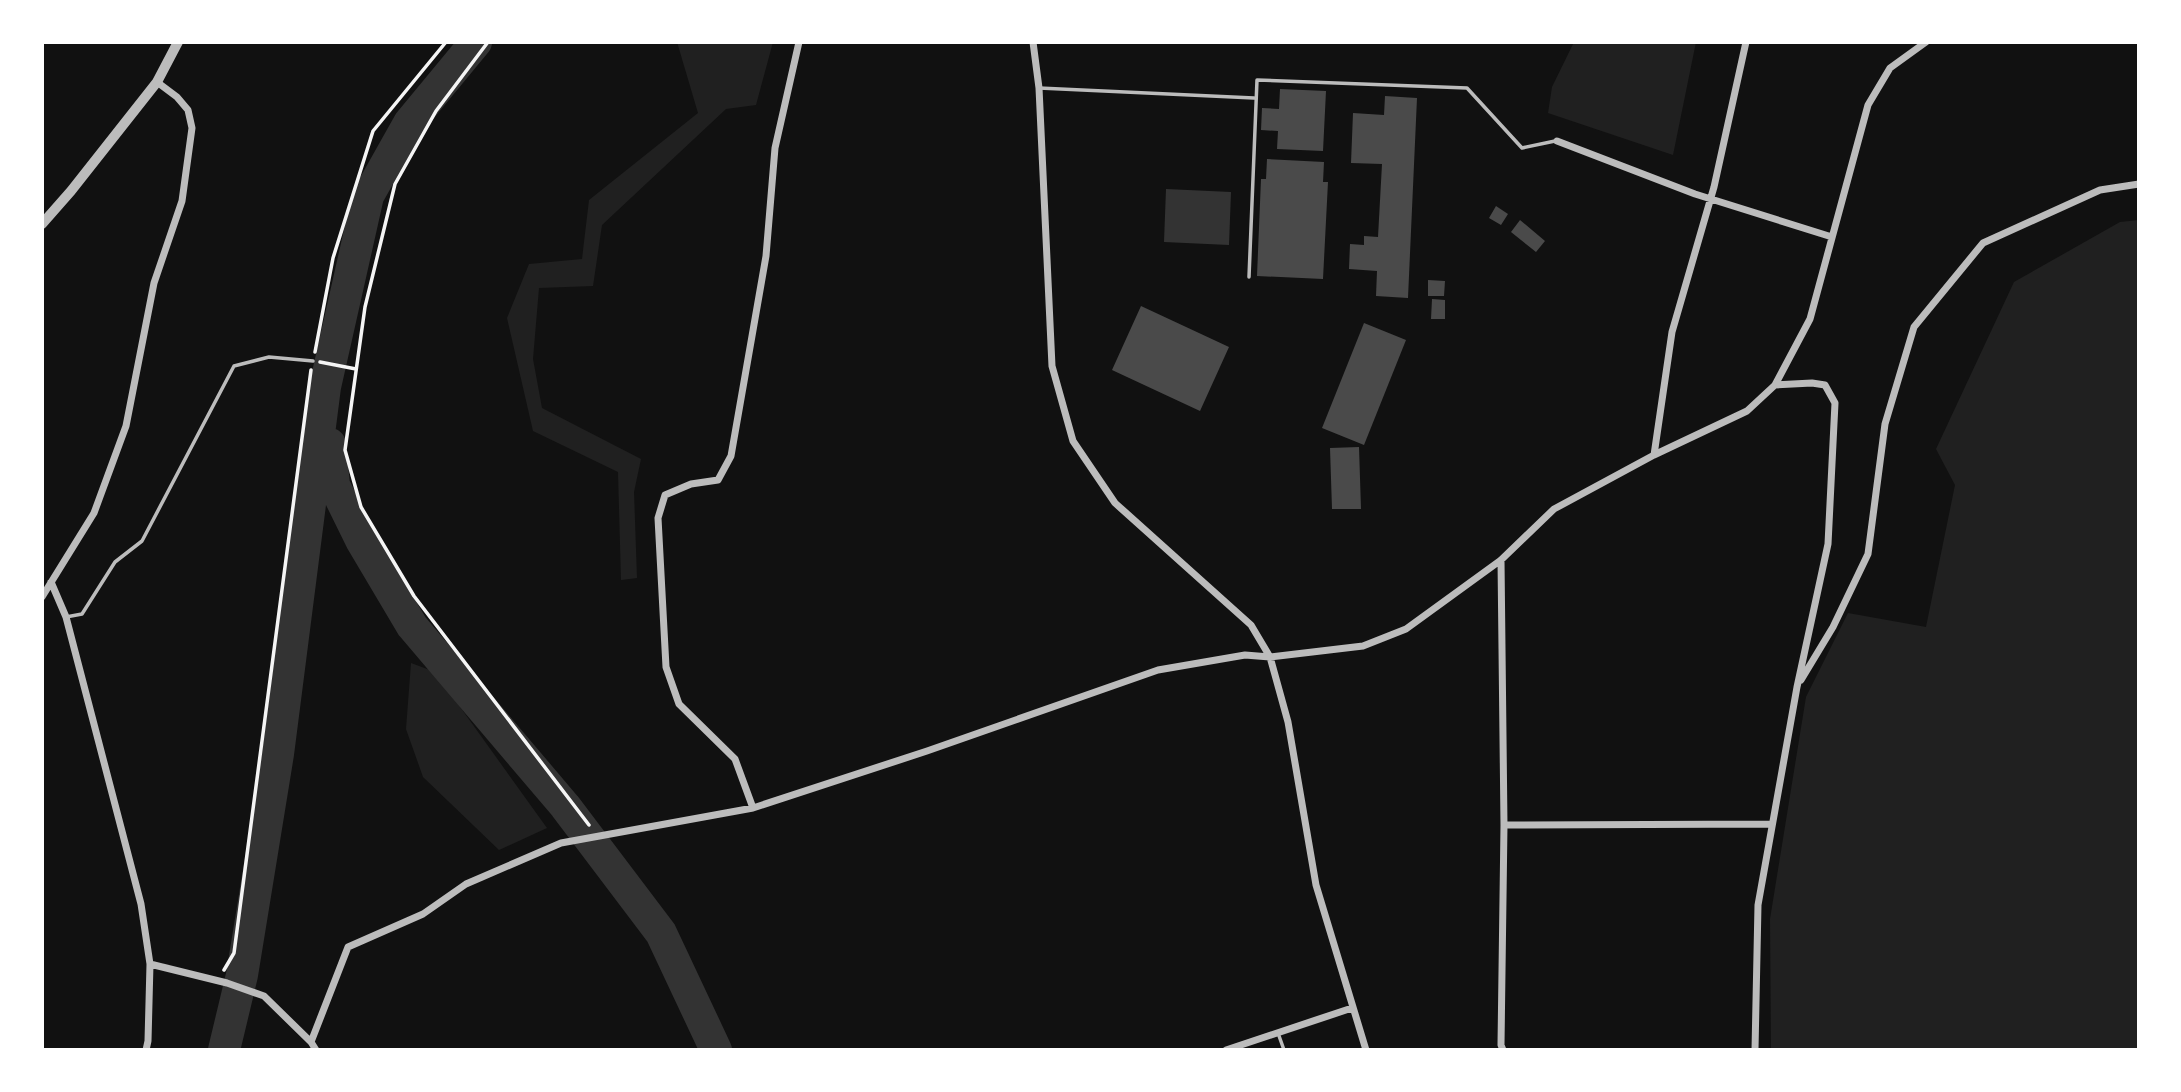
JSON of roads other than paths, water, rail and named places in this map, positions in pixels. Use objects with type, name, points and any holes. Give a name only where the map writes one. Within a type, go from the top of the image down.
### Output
[{"type":"street","points":[[42,225],[157,82],[178,42]]},
{"type":"street","points":[[753,808],[735,759],[679,704],[666,667],[658,518],[665,495],[691,484],[718,480],[730,456],[766,256],[775,148],[799,42]]},
{"type":"street","points":[[1033,42],[1040,88],[1052,366],[1073,441],[1115,503],[1251,625],[1270,657],[1288,722],[1316,885],[1366,1050]]},
{"type":"street","points":[[1654,455],[1672,332],[1710,198],[1746,42]]},
{"type":"street","points":[[311,1042],[348,947],[423,914],[466,884],[561,843],[753,808],[927,751],[1158,670],[1245,655],[1270,657],[1363,646],[1406,629],[1501,560],[1554,509],[1654,455],[1747,411],[1775,385],[1810,319],[1868,105],[1891,68],[1926,42]]},
{"type":"street","points":[[42,597],[94,513],[126,426],[154,283],[182,201],[192,128],[188,110],[177,97],[157,82]]},
{"type":"street","points":[[1557,141],[1710,198],[1832,237]]},
{"type":"street","points":[[1797,687],[1833,627],[1868,554],[1885,425],[1914,327],[1983,243],[2100,190],[2139,184]]},
{"type":"street","points":[[1755,1050],[1758,905],[1797,687],[1828,544],[1835,402],[1825,385],[1775,385]]},
{"type":"street","points":[[1501,560],[1503,1050]]},
{"type":"street","points":[[51,582],[66,617],[141,904],[150,964],[146,1050]]},
{"type":"street","points":[[1504,825],[1771,824]]},
{"type":"street","points":[[150,964],[264,996],[316,1050]]},
{"type":"street","points":[[1226,1050],[1352,1008]]},
{"type":"lane","points":[[1249,277],[1256,80],[1467,88],[1522,148],[1557,141]]},
{"type":"lane","points":[[1040,88],[1255,98]]},
{"type":"lane","points":[[66,617],[82,614],[115,562],[142,541],[234,366],[269,357],[313,360]]},
{"type":"lane","points":[[1278,1032],[1284,1050]]},
{"type":"waterway","points":[[224,1050],[242,975],[278,754],[325,387],[368,196],[409,123],[476,42]]},
{"type":"waterway","points":[[330,444],[334,485],[361,540],[412,626],[565,806],[661,933],[716,1050]]}]
